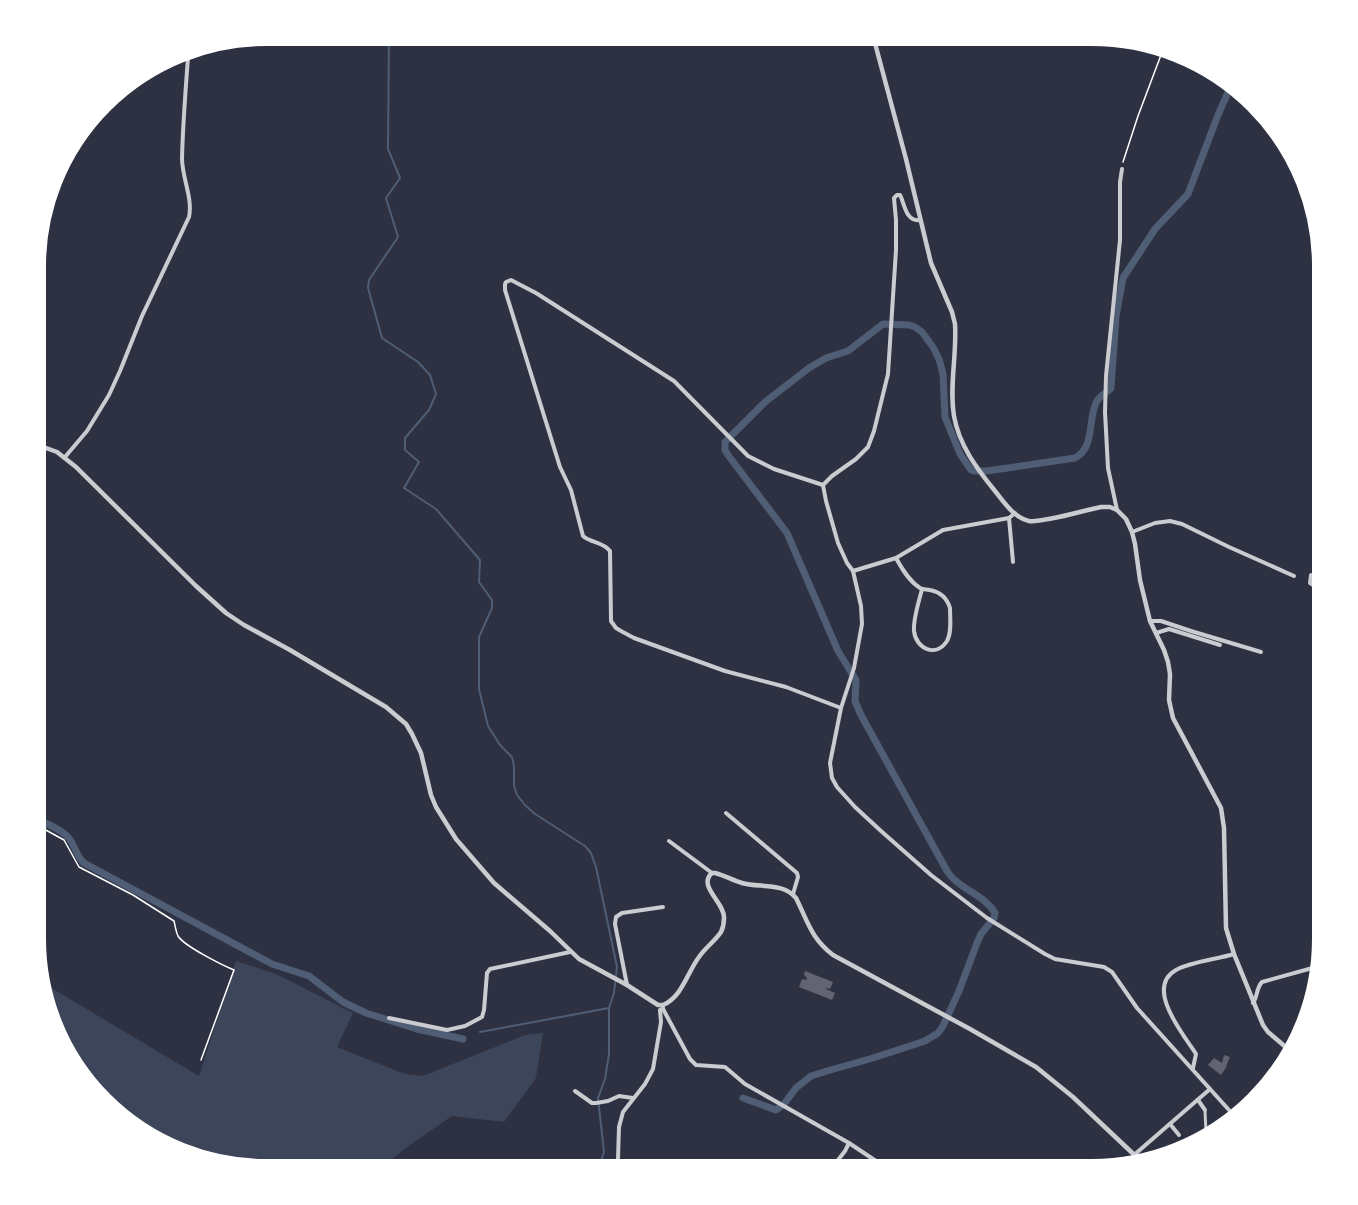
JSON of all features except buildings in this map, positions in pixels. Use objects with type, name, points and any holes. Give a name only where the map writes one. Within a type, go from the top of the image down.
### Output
[{"type":"street","points":[[875,42],[931,263],[955,324],[954,414],[961,441],[977,468],[1008,507],[1026,520],[1033,521],[1101,507],[1117,510],[1126,519],[1135,544],[1140,580],[1150,621],[1168,662],[1170,674],[1168,700],[1173,718],[1219,803],[1224,819],[1226,923],[1234,954],[1263,1025],[1287,1048]]},
{"type":"street","points":[[65,457],[87,432],[109,395],[146,307],[189,218],[191,209],[182,159],[188,56]]},
{"type":"street","points":[[1117,510],[1107,456],[1105,397],[1120,240],[1122,169]]},
{"type":"street","points":[[823,485],[862,453],[870,443],[888,374],[896,255],[895,196],[902,197],[911,219],[920,220]]},
{"type":"street","points":[[823,485],[774,469],[745,454],[679,386],[517,282],[509,280],[505,284],[561,467],[571,490],[583,536],[604,545],[610,551],[610,615],[613,625],[628,636],[651,645],[725,671],[786,687],[842,708]]},
{"type":"street","points":[[42,447],[65,457],[91,480],[196,586],[226,613],[392,711],[406,724],[421,753],[436,807],[456,839],[494,883],[550,931],[570,952],[661,1007],[694,1063],[699,1066],[725,1067],[742,1082],[849,1143],[879,1163]]},
{"type":"street","points":[[823,485],[837,543],[853,571],[861,606],[862,624],[830,769],[837,787],[855,807],[906,854],[987,918],[1055,959],[1108,969],[1137,1008],[1233,1113]]},
{"type":"street","points":[[853,571],[896,558],[944,530],[1009,518],[1015,513]]},
{"type":"street","points":[[1009,518],[1013,562]]},
{"type":"street","points":[[1132,532],[1159,522],[1170,521],[1182,524],[1294,576]]},
{"type":"street","points":[[896,558],[904,572],[922,589],[942,595],[950,608],[948,638],[941,646],[930,650],[920,646],[915,638],[914,630],[922,589]]},
{"type":"street","points":[[1311,575],[1310,583],[1316,587]]},
{"type":"street","points":[[1150,621],[1161,621],[1261,652]]},
{"type":"street","points":[[1156,633],[1169,629],[1221,645]]},
{"type":"street","points":[[726,813],[797,873],[798,877],[792,894]]},
{"type":"street","points":[[669,841],[712,873],[744,884],[784,889],[792,894],[810,930],[824,948],[1036,1067],[1073,1097],[1138,1158]]},
{"type":"street","points":[[661,1007],[673,999],[696,961],[720,933],[724,914],[707,882],[708,876],[712,873]]},
{"type":"street","points":[[627,985],[615,924],[616,917],[622,913],[663,907]]},
{"type":"street","points":[[389,1018],[447,1030],[465,1026],[482,1017],[487,973],[490,969],[570,952]]},
{"type":"street","points":[[1192,1069],[1196,1054],[1166,1004],[1165,982],[1178,968],[1234,954]]},
{"type":"street","points":[[1253,1004],[1257,999],[1259,986],[1263,982],[1314,968]]},
{"type":"street","points":[[616,1163],[620,1119],[653,1069],[661,1022],[661,1007]]},
{"type":"street","points":[[1134,1155],[1210,1089]]},
{"type":"street","points":[[575,1091],[592,1103],[619,1096],[633,1098]]},
{"type":"street","points":[[1198,1100],[1205,1110],[1206,1132]]},
{"type":"street","points":[[1170,1124],[1179,1135]]},
{"type":"street","points":[[836,1163],[849,1143]]},
{"type":"path","points":[[1122,169],[1127,147],[1162,53]]},
{"type":"path","points":[[42,828],[64,840],[79,867],[133,895],[174,921],[178,936],[184,941],[215,962],[234,970],[201,1060]]},
{"type":"shaded area","points":[[236,961],[276,974],[353,1013],[337,1047],[405,1074],[423,1076],[525,1035],[543,1033],[536,1078],[504,1122],[452,1116],[387,1163],[252,1163],[222,1159],[180,1146],[154,1133],[118,1107],[88,1075],[72,1051],[59,1025],[47,985],[199,1076]]},
{"type":"waterway","points":[[389,42],[388,149],[400,178],[386,198],[398,237],[369,280],[368,288],[382,338],[418,362],[430,375],[436,394],[429,410],[405,438],[405,450],[419,462],[404,488],[436,509],[480,560],[479,582],[492,600],[492,608],[479,637],[479,689],[488,726],[500,745],[512,757],[514,786],[517,795],[535,814],[585,846],[591,853],[596,867],[617,967],[614,993],[609,1008],[609,1054],[605,1079],[598,1098],[604,1152],[600,1163]]},
{"type":"waterway","points":[[743,1098],[776,1110],[784,1104],[796,1088],[811,1076],[925,1041],[938,1033],[959,991],[981,934],[994,918],[995,913],[990,906],[947,871],[861,715],[855,701],[856,680],[838,651],[787,533],[728,455],[725,442],[765,402],[809,368],[826,358],[848,351],[883,324],[909,325],[922,332],[939,359],[943,374],[945,417],[960,454],[971,470],[987,471],[1075,458],[1082,453],[1089,440],[1097,401],[1111,388],[1116,316],[1123,278],[1155,229],[1188,194],[1230,89]]},
{"type":"waterway","points":[[42,821],[65,834],[84,863],[272,964],[309,976],[343,1002],[366,1013],[417,1029],[463,1039]]},
{"type":"waterway","points":[[480,1032],[609,1008]]}]
